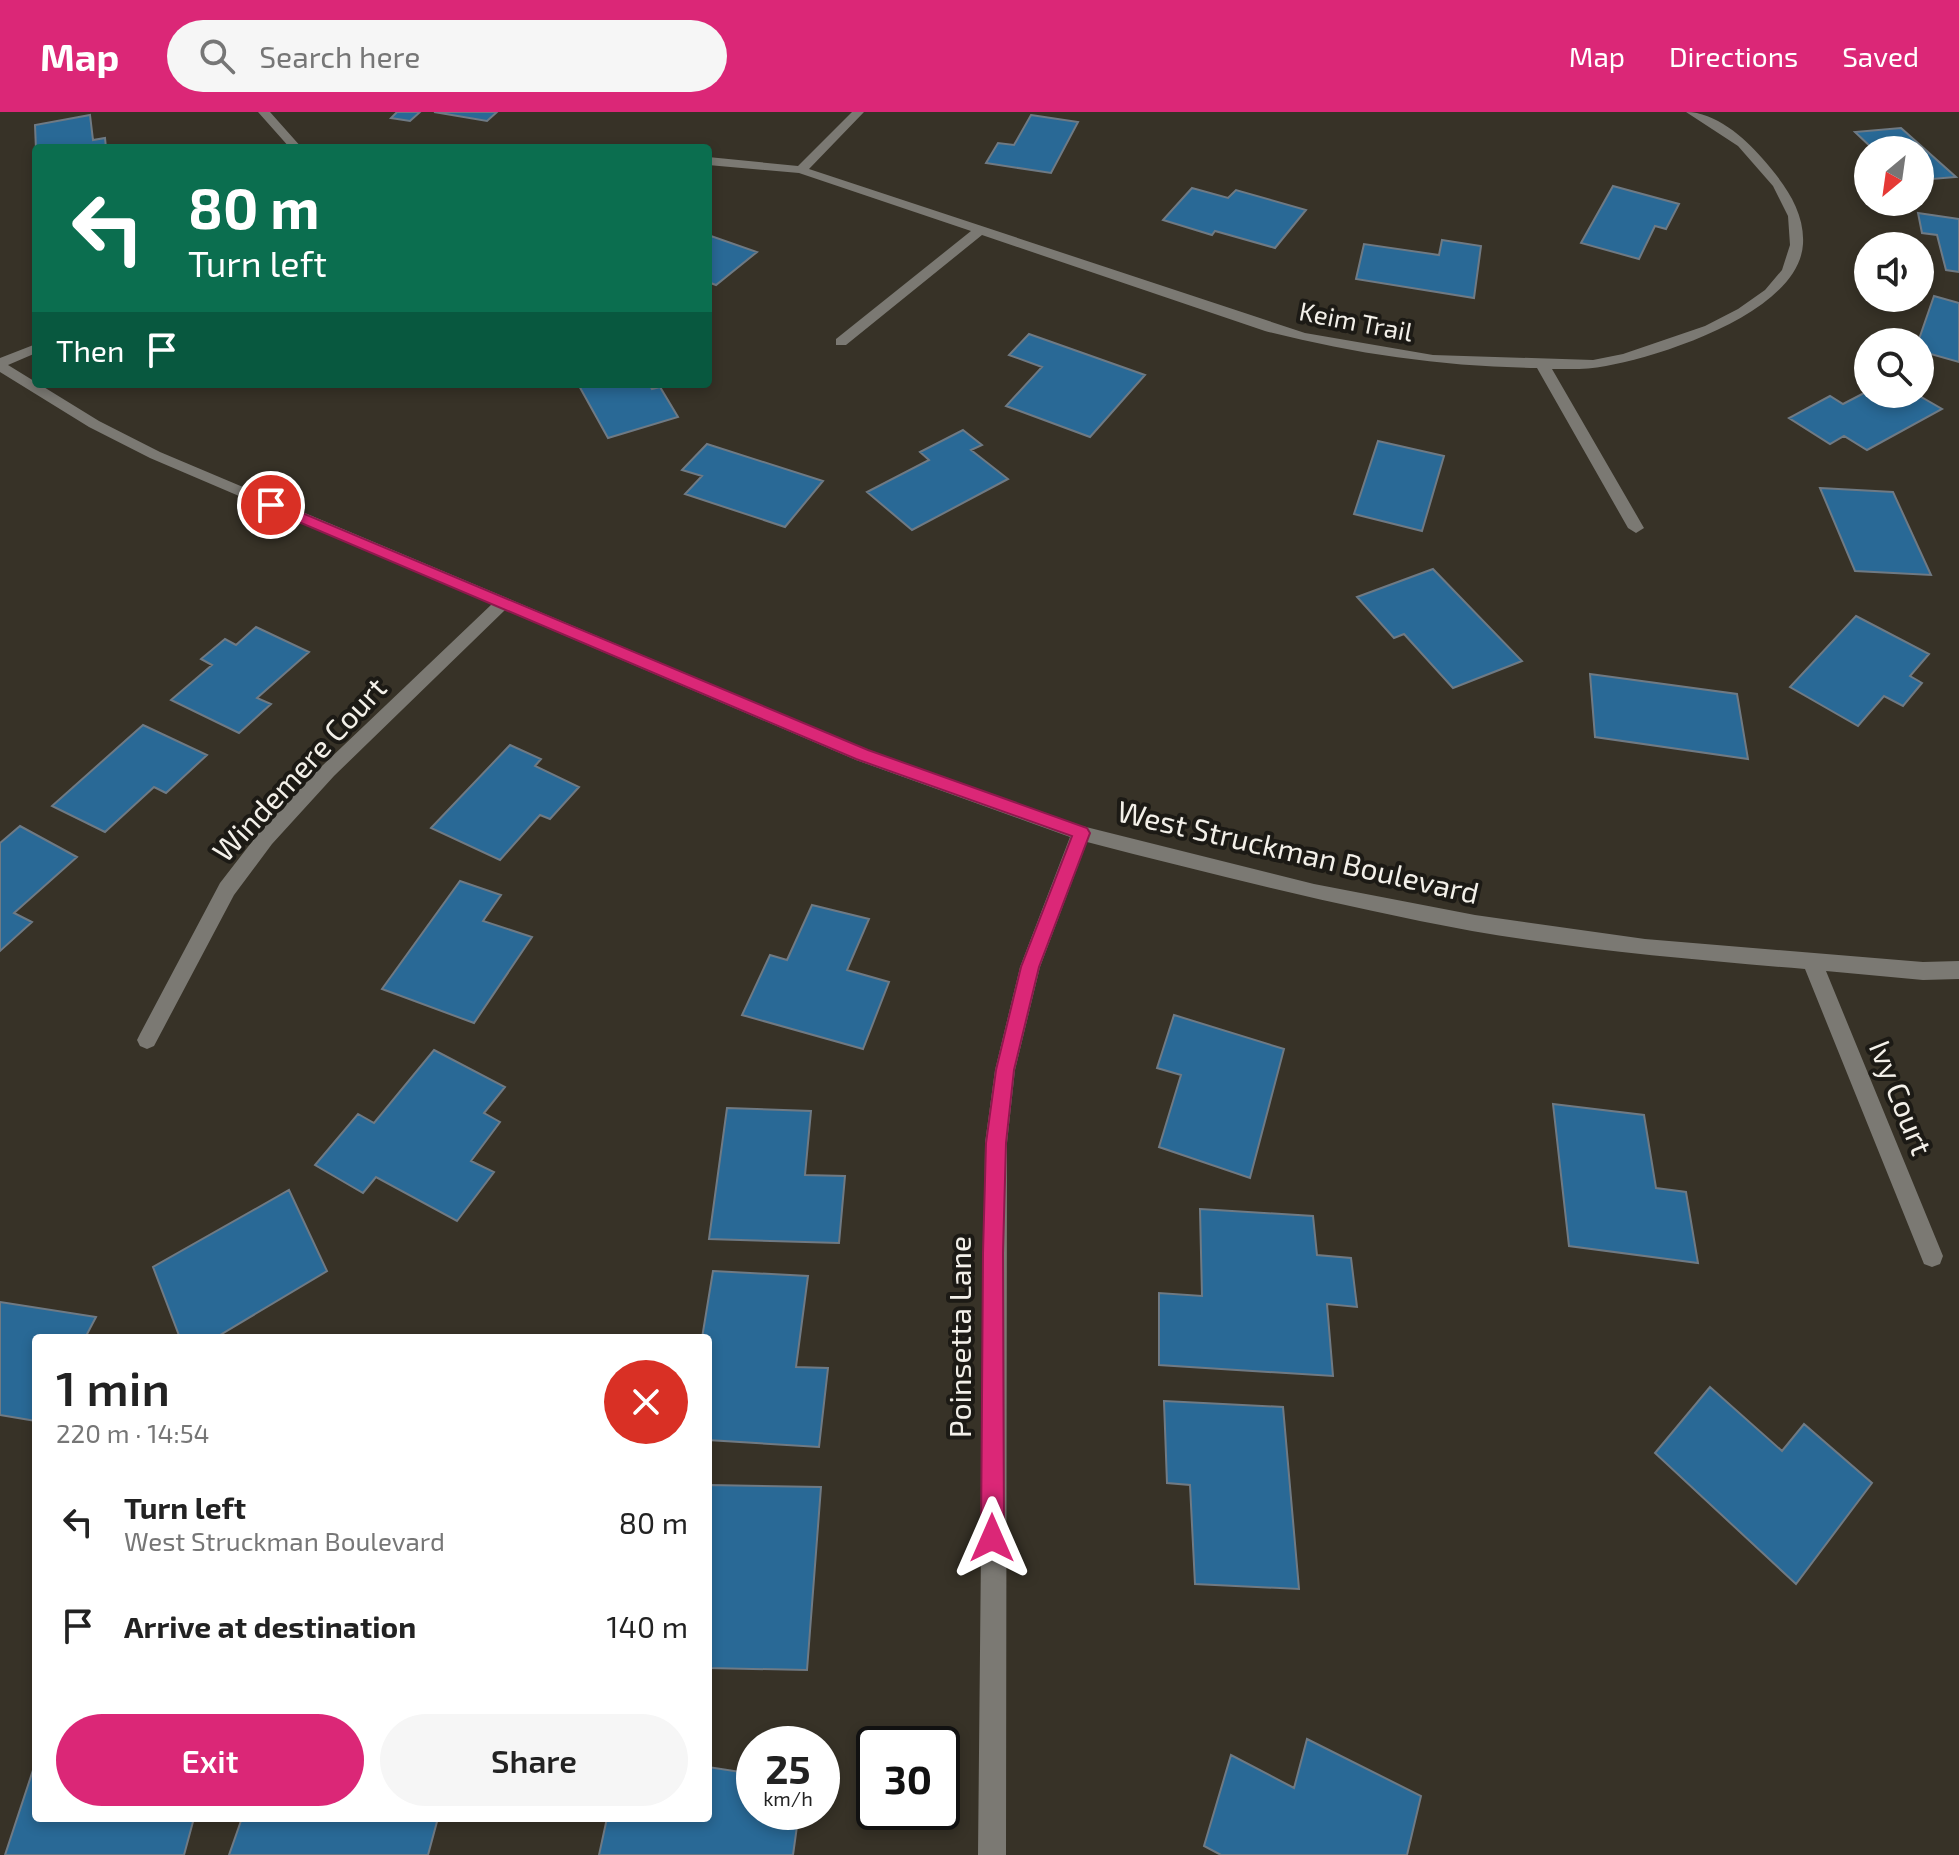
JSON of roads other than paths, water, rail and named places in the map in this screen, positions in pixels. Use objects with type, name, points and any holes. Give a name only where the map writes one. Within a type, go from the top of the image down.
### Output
[{"type":"street","points":[[264,112],[292,144]]},
{"type":"street","points":[[801,170],[858,112]]},
{"type":"street","name":"Keim Trail","points":[[712,161],[801,170],[1270,328],[1324,343],[1380,355],[1461,363],[1602,363],[1696,335],[1752,308],[1785,278],[1796,251],[1797,229],[1791,204],[1776,181],[1746,146],[1692,112]]},
{"type":"street","points":[[841,342],[982,229]]},
{"type":"street","points":[[0,365],[32,350]]},
{"type":"street","points":[[1542,364],[1636,528]]},
{"type":"street","name":"West Struckman Boulevard","points":[[0,365],[32,385]]},
{"type":"street","name":"West Struckman Boulevard","points":[[37,388],[94,424],[155,455],[862,755],[1081,833],[1314,892],[1475,923],[1645,947],[1923,971],[1959,970]]},
{"type":"street","name":"Windemere Court","points":[[147,1040],[227,889],[265,839],[328,771],[503,603]]},
{"type":"street","name":"Poinsetta Lane","points":[[992,1855],[996,1143],[1005,1070],[1030,967],[1081,833]]},
{"type":"street","name":"Ivy Court","points":[[1812,962],[1932,1256]]}]
